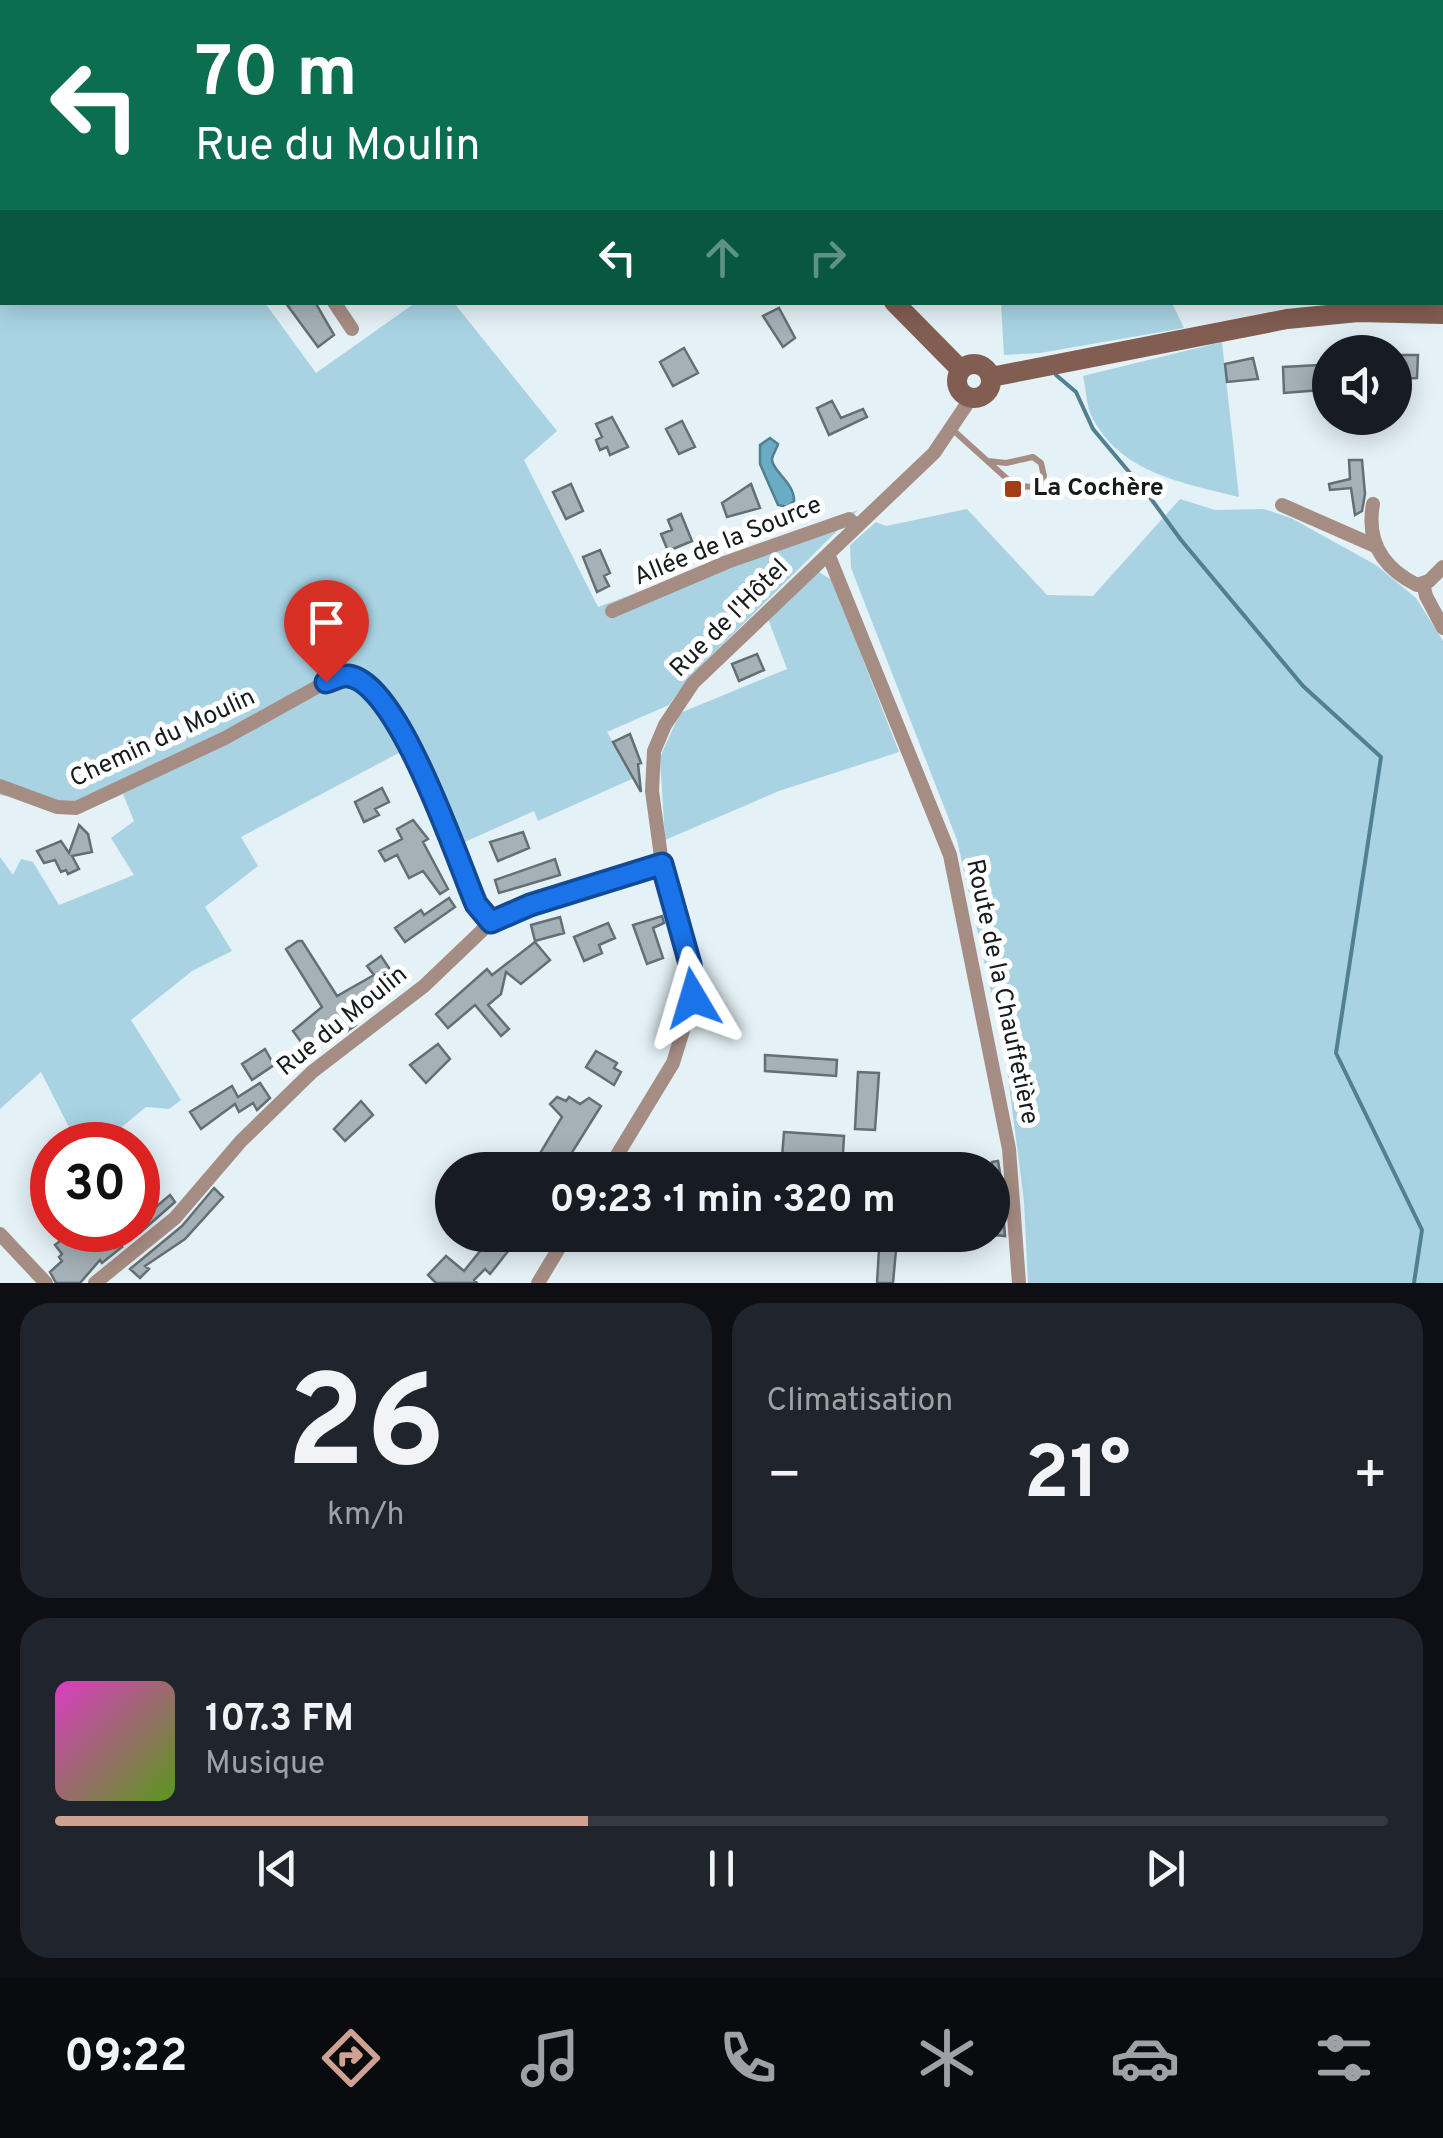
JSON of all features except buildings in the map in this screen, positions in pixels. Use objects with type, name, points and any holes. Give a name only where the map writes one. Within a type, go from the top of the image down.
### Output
[{"type":"main road","points":[[897,305],[961,370]]},
{"type":"main road","points":[[991,377],[1287,319],[1358,312],[1443,314]]},
{"type":"main road","points":[[961,370],[982,365],[991,377]]},
{"type":"main road","points":[[961,370],[958,387],[972,398],[987,393],[991,377]]},
{"type":"street","points":[[336,305],[352,329]]},
{"type":"street","name":"Rue de l'Hôtel","points":[[619,1152],[673,1063],[693,998],[690,964],[662,864],[652,790],[654,751],[665,724],[693,683],[953,430],[972,398]]},
{"type":"street","points":[[1373,504],[1369,524],[1373,545]]},
{"type":"street","points":[[1282,506],[1373,545],[1398,576],[1417,585],[1443,567]]},
{"type":"street","name":"Allée de la Source","points":[[612,611],[727,562],[849,518],[857,526]]},
{"type":"street","name":"Route de la Chauffetière","points":[[828,554],[950,855],[1010,1149],[1019,1283]]},
{"type":"street","points":[[1423,583],[1443,628]]},
{"type":"street","name":"Chemin du Moulin","points":[[0,786],[57,806],[76,808],[226,738],[326,682],[348,676],[368,684],[397,719],[476,904],[491,922]]},
{"type":"street","name":"Rue du Moulin","points":[[95,1283],[176,1218],[241,1142],[312,1072],[424,986],[491,922],[530,905],[662,864]]},
{"type":"street","points":[[0,1234],[46,1283]]},
{"type":"street","points":[[538,1283],[557,1252]]},
{"type":"lane","points":[[953,430],[1015,486],[1035,487],[1044,476],[1041,463],[1033,458],[1006,463],[988,461]]},
{"type":"shaded area","points":[[0,305],[266,305],[316,373],[412,305],[456,305],[557,431],[524,460],[598,607],[858,510],[688,679],[669,705],[607,732],[634,778],[538,821],[534,811],[456,846],[406,749],[241,837],[258,866],[205,907],[232,951],[192,971],[131,1020],[181,1100],[169,1109],[146,1107],[128,1122],[66,1122],[41,1072],[0,1109],[0,857],[13,875],[21,859],[33,862],[59,905],[134,875],[111,838],[134,821],[123,794],[91,808],[0,795]]},
{"type":"shaded area","points":[[1001,305],[1173,305],[1184,328],[1040,353],[1004,355]]},
{"type":"shaded area","points":[[1222,342],[1239,497],[1154,472],[1118,450],[1091,415],[1083,376]]},
{"type":"shaded area","points":[[770,438],[778,444],[773,463],[793,494],[794,501],[787,507],[778,505],[760,464],[760,445]]},
{"type":"shaded area","points":[[1180,499],[1215,510],[1264,509],[1291,518],[1376,565],[1416,598],[1443,641],[1443,1283],[1028,1283],[1024,1201],[1005,1054],[957,840],[851,568],[850,545],[876,522],[886,526],[967,509],[1047,595],[1093,596]]},
{"type":"shaded area","points":[[817,571],[832,580],[899,752],[779,791],[665,840],[660,757],[680,713],[787,669],[768,619]]},
{"type":"waterway","points":[[1056,375],[1076,392],[1093,429],[1135,479]]},
{"type":"waterway","points":[[1149,496],[1303,686],[1381,757],[1336,1053],[1422,1230],[1414,1283]]},
{"type":"place","name":"La Cochère","points":[[1013,489]]},
{"type":"route","points":[[326,682],[348,676],[368,684],[397,719],[476,904],[491,922],[530,905],[662,864],[690,964],[693,998]]}]
